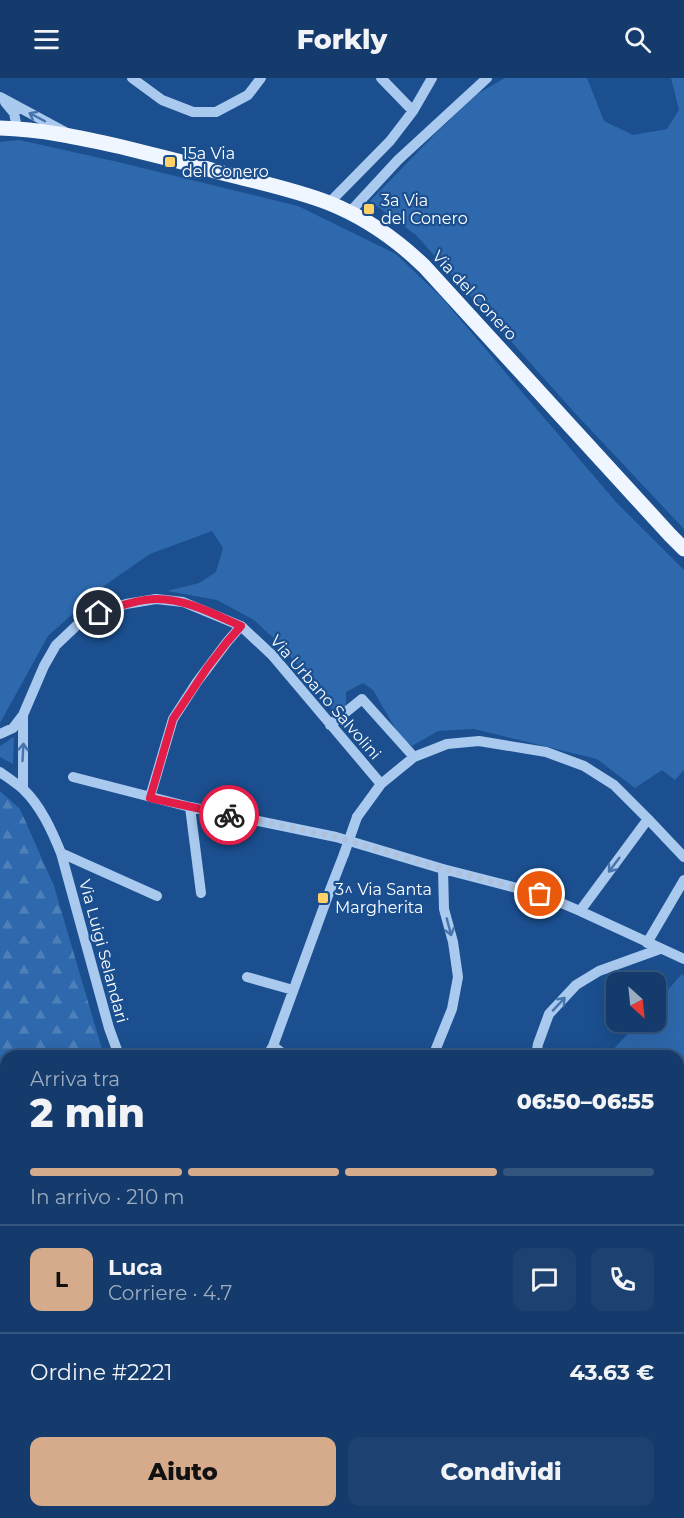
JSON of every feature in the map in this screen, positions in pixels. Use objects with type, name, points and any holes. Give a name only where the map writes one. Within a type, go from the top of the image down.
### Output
[{"type":"main road","name":"Via del Conero","points":[[0,128],[17,128],[74,136],[294,192],[329,203],[382,231],[424,266],[684,549]]},
{"type":"street","points":[[132,78],[162,100],[193,112],[216,112],[248,95],[261,78]]},
{"type":"street","points":[[381,78],[413,111]]},
{"type":"street","points":[[329,203],[390,141],[413,111],[432,78]]},
{"type":"street","points":[[349,213],[398,160],[487,78]]},
{"type":"street","points":[[2,98],[14,113],[17,128]]},
{"type":"street","points":[[2,98],[74,136]]},
{"type":"street","name":"Via Urbano Salvolini","points":[[0,735],[13,728],[23,715],[44,666],[56,645],[76,626],[99,613],[126,604],[156,599],[183,602],[241,626],[272,655],[381,784]]},
{"type":"street","points":[[150,798],[173,719],[197,682],[241,626]]},
{"type":"street","points":[[330,725],[362,699],[414,758]]},
{"type":"street","name":"Via Urbano Salvolini","points":[[23,715],[23,789]]},
{"type":"street","points":[[271,1050],[357,817],[381,784],[414,758],[447,744],[479,741],[546,752],[584,766],[614,785],[684,857]]},
{"type":"street","name":"Via Luigi Selandari","points":[[0,772],[23,789],[49,826],[62,853],[109,1029],[117,1050]]},
{"type":"street","points":[[73,777],[150,798],[336,837],[443,869],[540,894],[684,959]]},
{"type":"street","points":[[190,807],[201,893]]},
{"type":"street","points":[[580,911],[648,819]]},
{"type":"street","name":"Via Luigi Selandari","points":[[62,853],[157,896]]},
{"type":"street","points":[[435,1050],[452,1009],[458,977],[453,942],[444,909],[443,869]]},
{"type":"street","points":[[647,943],[684,880]]},
{"type":"street","points":[[537,1050],[549,1014],[576,985],[599,971],[660,949]]},
{"type":"street","points":[[247,977],[293,990]]},
{"type":"street","points":[[273,1046],[278,1050]]},
{"type":"green space","points":[[505,78],[587,78],[604,121],[633,135],[667,129],[679,110],[671,78],[684,78],[684,529],[574,412],[416,235],[370,201],[477,94]]},
{"type":"green space","points":[[19,140],[298,206],[396,254],[442,298],[616,502],[684,570],[684,770],[675,780],[662,770],[635,788],[597,759],[474,729],[438,731],[412,746],[399,735],[373,690],[363,683],[346,692],[346,705],[336,715],[283,647],[254,620],[217,600],[167,591],[199,583],[216,572],[223,548],[212,531],[150,554],[101,588],[48,636],[0,723],[0,142]]},
{"type":"green space","points":[[14,737],[13,764],[0,757],[0,746]]},
{"type":"green space","points":[[0,791],[20,809],[54,886],[102,1050],[0,1050]]},
{"type":"green space","points":[[682,974],[684,976],[684,1050],[613,1050],[630,1032],[666,1032],[666,992]]},
{"type":"way so far","points":[[229,815],[336,837],[443,869],[540,894]]},
{"type":"place","name":"15a Via del Conero","points":[[170,162]]},
{"type":"place","name":"3a Via del Conero","points":[[369,209]]},
{"type":"place","name":"3^ Via Santa Margherita","points":[[323,898]]},
{"type":"route","points":[[99,613],[126,604],[156,599],[183,602],[241,626],[207,668],[173,719],[150,798],[229,815]]}]
